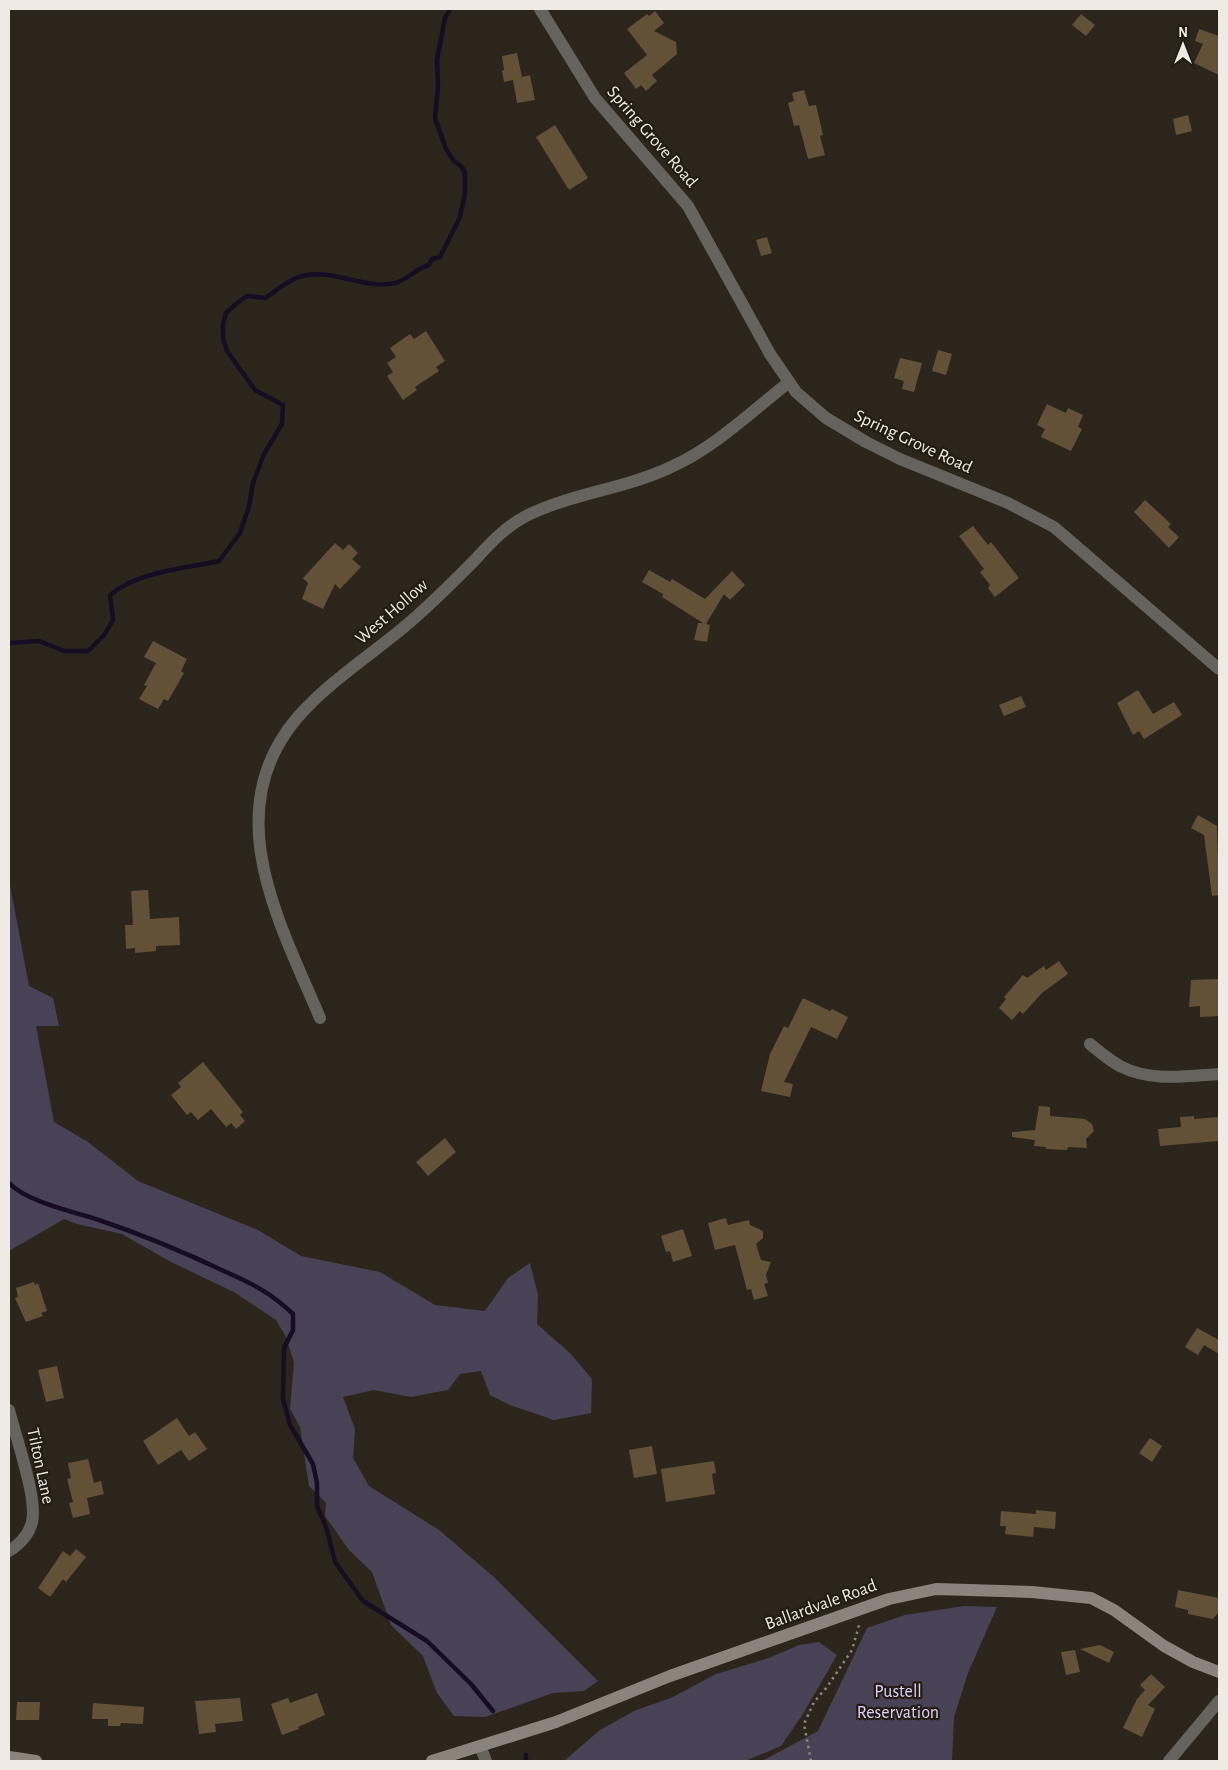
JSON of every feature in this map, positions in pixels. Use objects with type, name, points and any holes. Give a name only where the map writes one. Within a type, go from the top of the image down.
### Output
[{"type":"street","name":"Spring Grove Road","points":[[540,9],[595,98],[688,206],[788,383],[826,418],[866,442],[1025,511],[1054,527],[1219,669]]},
{"type":"street","name":"West Hollow","points":[[320,1018],[274,909],[263,872],[259,847],[259,808],[264,783],[274,755],[290,728],[321,694],[410,622],[507,528],[547,506],[640,479],[681,463],[718,438],[788,383]]},
{"type":"street","points":[[1090,1044],[1120,1066],[1138,1073],[1170,1077],[1219,1074]]},
{"type":"street","name":"Tilton Lane","points":[[9,1410],[33,1511],[29,1531],[23,1540],[9,1551]]},
{"type":"street","name":"Ballardvale Road","points":[[432,1761],[556,1722],[670,1676],[904,1595],[936,1589],[965,1588],[1081,1595],[1106,1606],[1164,1646],[1192,1662],[1219,1672]]},
{"type":"street","points":[[1169,1761],[1219,1701]]},
{"type":"street","points":[[480,1746],[486,1761]]},
{"type":"street","points":[[9,1758],[36,1761]]},
{"type":"path","points":[[811,1761],[804,1724],[814,1702],[827,1687],[852,1650],[859,1630],[862,1610]]},
{"type":"green space","points":[[9,880],[29,986],[53,998],[59,1026],[36,1026],[54,1122],[88,1142],[138,1181],[258,1230],[301,1256],[380,1272],[435,1305],[485,1311],[508,1278],[530,1263],[538,1295],[537,1324],[571,1354],[592,1379],[591,1413],[554,1420],[510,1405],[490,1395],[481,1371],[460,1374],[448,1390],[411,1397],[374,1390],[343,1397],[355,1429],[353,1458],[369,1486],[439,1530],[495,1578],[598,1681],[584,1691],[553,1693],[485,1717],[454,1716],[437,1693],[423,1656],[391,1625],[372,1572],[349,1550],[325,1516],[326,1503],[309,1486],[300,1427],[290,1409],[294,1362],[286,1337],[276,1320],[234,1292],[171,1262],[122,1234],[77,1224],[64,1219],[9,1251]]},
{"type":"green space","name":"Pustell Reservation","points":[[964,1606],[997,1607],[968,1673],[954,1717],[952,1761],[762,1761],[818,1731],[867,1628],[905,1615]]},
{"type":"green space","points":[[819,1642],[837,1655],[803,1714],[781,1746],[745,1761],[564,1761],[600,1730],[634,1711],[673,1697],[716,1674],[769,1658],[799,1645]]},
{"type":"building","points":[[655,11],[664,23],[654,31],[676,42],[677,54],[652,75],[657,81],[646,91],[641,85],[636,89],[624,73],[647,55],[627,29],[647,14],[649,16]]},
{"type":"building","points":[[1081,14],[1095,25],[1086,36],[1072,25]]},
{"type":"building","points":[[1199,29],[1219,36],[1219,75],[1194,63],[1203,44],[1195,41]]},
{"type":"building","points":[[517,53],[522,77],[530,75],[535,100],[517,103],[513,80],[504,82],[502,56]]},
{"type":"building","points":[[804,90],[809,106],[816,105],[823,135],[820,136],[825,155],[808,159],[799,125],[794,126],[788,103],[794,101],[792,93]]},
{"type":"building","points":[[1188,115],[1192,131],[1176,135],[1173,119]]},
{"type":"building","points":[[555,125],[588,178],[569,190],[536,137]]},
{"type":"building","points":[[767,237],[772,253],[761,256],[756,240]]},
{"type":"building","points":[[426,331],[445,361],[436,367],[439,371],[415,387],[417,390],[403,400],[387,376],[393,372],[387,363],[396,357],[390,348],[410,334],[414,339]]},
{"type":"building","points":[[938,350],[952,354],[946,375],[932,371]]},
{"type":"building","points":[[900,358],[922,363],[914,392],[902,389],[904,381],[894,378]]},
{"type":"building","points":[[1047,404],[1066,413],[1068,408],[1083,415],[1078,427],[1082,429],[1071,451],[1041,437],[1045,429],[1037,425]]},
{"type":"building","points":[[1145,500],[1171,524],[1168,527],[1179,537],[1169,548],[1134,512]]},
{"type":"building","points":[[973,526],[988,545],[991,542],[1019,578],[995,597],[988,588],[990,585],[980,572],[984,569],[959,536]]},
{"type":"building","points":[[335,543],[343,550],[349,544],[358,553],[352,559],[361,567],[340,589],[335,584],[323,609],[302,599],[308,583],[303,578]]},
{"type":"building","points":[[649,570],[670,582],[672,579],[705,599],[732,571],[745,585],[730,600],[724,594],[706,624],[710,625],[707,642],[694,640],[698,623],[703,623],[662,597],[663,594],[642,582]]},
{"type":"building","points":[[153,641],[187,659],[181,671],[184,673],[168,701],[164,699],[158,709],[139,699],[147,686],[144,685],[156,663],[144,657]]},
{"type":"building","points":[[1138,690],[1153,714],[1174,702],[1182,715],[1144,739],[1139,731],[1133,735],[1117,703]]},
{"type":"building","points":[[1021,696],[1026,707],[1004,716],[999,705]]},
{"type":"building","points":[[1198,815],[1217,826],[1219,895],[1212,896],[1204,835],[1191,828]]},
{"type":"building","points":[[148,890],[150,919],[179,917],[180,945],[156,946],[156,951],[135,953],[135,948],[126,949],[125,925],[133,925],[131,891]]},
{"type":"building","points":[[1059,961],[1068,974],[1042,993],[1023,1014],[1020,1011],[1012,1020],[999,1008],[1006,999],[1004,997],[1023,975],[1027,978],[1044,966],[1046,970]]},
{"type":"building","points":[[1219,979],[1219,1016],[1200,1017],[1200,1006],[1189,1007],[1191,980]]},
{"type":"building","points":[[803,998],[848,1017],[837,1039],[811,1027],[784,1082],[793,1084],[790,1097],[761,1091],[770,1054],[784,1026],[788,1028]]},
{"type":"building","points":[[203,1062],[243,1112],[240,1115],[245,1121],[236,1129],[231,1123],[226,1127],[211,1109],[198,1120],[191,1112],[187,1115],[171,1095],[181,1087],[178,1083]]},
{"type":"building","points":[[1039,1106],[1050,1107],[1050,1116],[1085,1119],[1092,1124],[1094,1131],[1086,1139],[1087,1148],[1068,1147],[1067,1150],[1046,1149],[1046,1147],[1034,1146],[1035,1140],[1012,1137],[1012,1132],[1035,1130]]},
{"type":"building","points":[[1194,1116],[1194,1119],[1219,1117],[1219,1141],[1160,1146],[1158,1129],[1181,1127],[1180,1117]]},
{"type":"building","points":[[445,1138],[456,1152],[428,1176],[416,1162]]},
{"type":"building","points":[[726,1218],[728,1225],[749,1220],[750,1225],[763,1231],[763,1238],[756,1244],[761,1260],[771,1262],[766,1275],[768,1283],[764,1284],[768,1296],[754,1300],[751,1289],[747,1290],[735,1245],[715,1250],[708,1223]]},
{"type":"building","points":[[683,1229],[692,1256],[673,1262],[670,1251],[666,1252],[661,1236]]},
{"type":"building","points":[[34,1282],[35,1285],[38,1283],[47,1311],[41,1313],[43,1316],[26,1322],[15,1298],[18,1297],[16,1288]]},
{"type":"building","points":[[1197,1328],[1219,1340],[1219,1354],[1204,1345],[1198,1355],[1185,1347]]},
{"type":"building","points":[[57,1366],[64,1398],[46,1402],[38,1370]]},
{"type":"building","points":[[177,1418],[189,1436],[195,1432],[207,1449],[189,1461],[181,1450],[158,1465],[143,1441]]},
{"type":"building","points":[[1150,1438],[1162,1446],[1152,1462],[1139,1453]]},
{"type":"building","points":[[652,1446],[657,1474],[634,1478],[629,1450]]},
{"type":"building","points":[[88,1459],[94,1483],[101,1481],[104,1494],[87,1498],[90,1514],[73,1518],[69,1503],[73,1502],[67,1479],[71,1478],[68,1463]]},
{"type":"building","points":[[714,1461],[716,1473],[712,1474],[715,1494],[666,1502],[661,1469]]},
{"type":"building","points":[[1036,1510],[1056,1512],[1055,1529],[1034,1527],[1033,1537],[1005,1534],[1006,1526],[1000,1526],[1001,1511],[1036,1514]]},
{"type":"building","points":[[76,1549],[86,1557],[66,1582],[63,1579],[50,1597],[38,1588],[63,1551],[70,1556]]},
{"type":"building","points":[[1178,1590],[1219,1598],[1219,1612],[1213,1619],[1188,1614],[1188,1610],[1175,1607]]},
{"type":"building","points":[[1100,1645],[1114,1652],[1109,1663],[1080,1649]]},
{"type":"building","points":[[1075,1650],[1080,1672],[1066,1675],[1061,1652]]},
{"type":"building","points":[[1151,1674],[1165,1687],[1148,1705],[1155,1709],[1142,1737],[1123,1728],[1137,1699],[1145,1690],[1140,1685]]},
{"type":"building","points":[[317,1693],[325,1715],[298,1727],[299,1729],[282,1735],[271,1704],[288,1698],[290,1703]]},
{"type":"building","points":[[240,1698],[243,1721],[215,1724],[216,1732],[199,1734],[195,1701]]},
{"type":"building","points":[[17,1702],[40,1702],[39,1720],[16,1720]]},
{"type":"building","points":[[93,1703],[144,1707],[143,1724],[121,1723],[120,1726],[108,1726],[108,1719],[92,1719]]},
{"type":"waterway","points":[[9,643],[39,641],[64,651],[88,651],[105,634],[113,620],[110,595],[122,587],[148,576],[219,561],[240,533],[249,506],[253,483],[264,454],[282,424],[283,405],[255,390],[227,351],[223,338],[223,324],[226,313],[237,303],[247,296],[265,298],[292,280],[314,274],[372,284],[395,283],[429,265],[432,259],[440,257],[460,217],[465,193],[465,173],[446,149],[435,118],[438,87],[437,60],[445,18],[450,9]]},
{"type":"waterway","points":[[9,1183],[17,1190],[39,1201],[99,1220],[163,1244],[245,1281],[277,1300],[293,1314],[293,1330],[284,1348],[283,1399],[290,1425],[313,1464],[317,1483],[317,1506],[326,1527],[335,1562],[363,1601],[427,1641],[471,1684],[493,1711]]},
{"type":"waterway","points":[[526,1755],[526,1761]]}]
